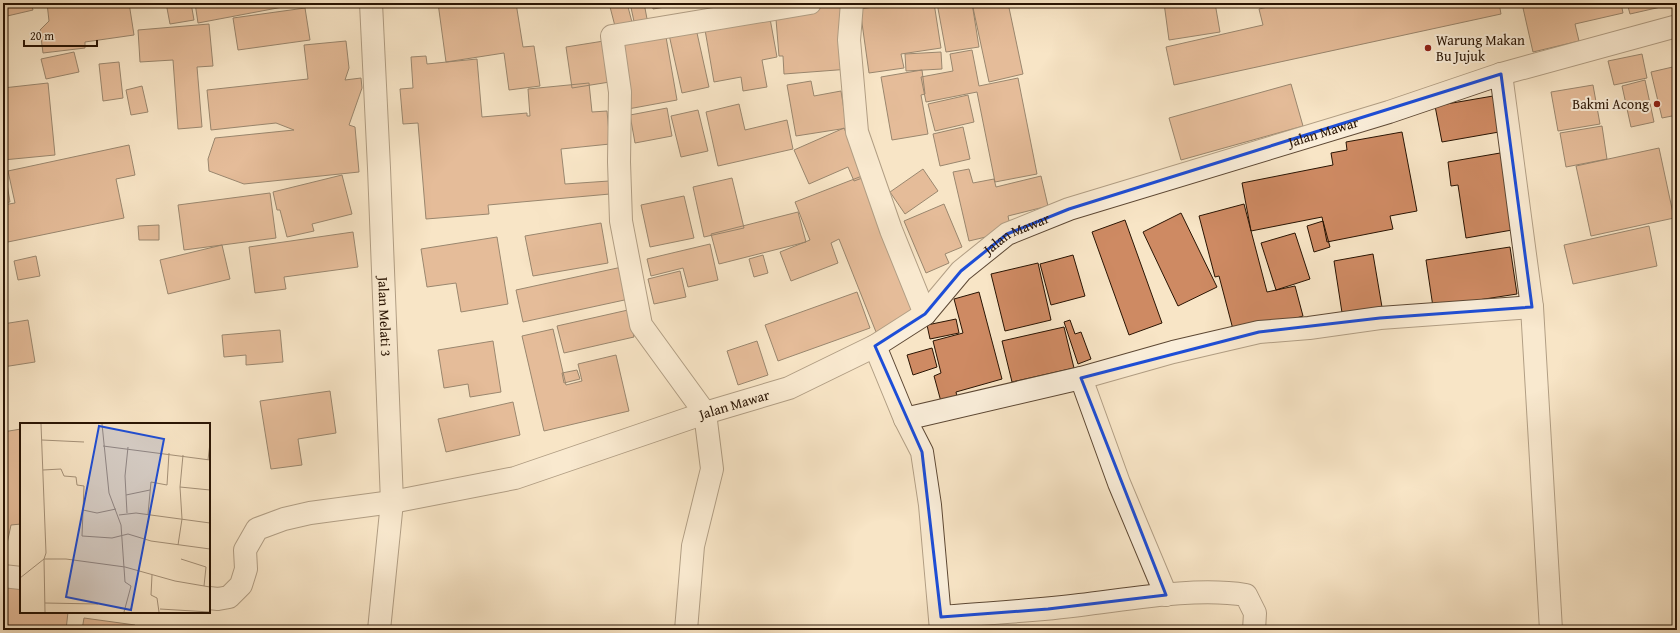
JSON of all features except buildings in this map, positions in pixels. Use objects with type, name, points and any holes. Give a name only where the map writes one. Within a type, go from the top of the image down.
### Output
[{"type":"street","name":"Jalan Melati 3","points":[[371,3],[392,502],[379,630]]},
{"type":"street","points":[[686,630],[693,546],[712,469],[705,413],[641,324],[621,221],[619,162],[620,92],[612,36],[810,3]]},
{"type":"street","points":[[852,3],[849,40],[857,132],[891,230],[925,314]]},
{"type":"street","name":"Jalan Mawar","points":[[210,598],[218,599],[229,597],[241,585],[246,569],[245,550],[257,529],[284,519],[310,513],[392,502],[515,478],[705,413],[789,388],[875,346],[925,314],[961,271],[1007,234],[1069,209],[1389,112],[1501,74],[1677,26]]},
{"type":"street","points":[[1501,74],[1532,307],[1551,630]]},
{"type":"street","points":[[905,419],[1081,378],[1173,352],[1259,332],[1308,328],[1380,318],[1532,307]]},
{"type":"street","points":[[875,346],[905,419],[922,452],[930,505],[941,623],[1166,595],[1228,592],[1246,595],[1255,613],[1254,630]]},
{"type":"street","points":[[1081,378],[1120,483],[1166,595]]},
{"type":"street","points":[[3,576],[20,578]]},
{"type":"highlighted area","points":[[1501,74],[1532,307],[1380,318],[1259,332],[1081,378],[1166,595],[1048,609],[941,617],[922,452],[875,346],[925,314],[961,271],[1007,234],[1069,209]]},
{"type":"place","name":"Warung Makan Bu Jujuk","points":[[1428,48]]},
{"type":"place","name":"Bakmi Acong","points":[[1657,104]]}]
